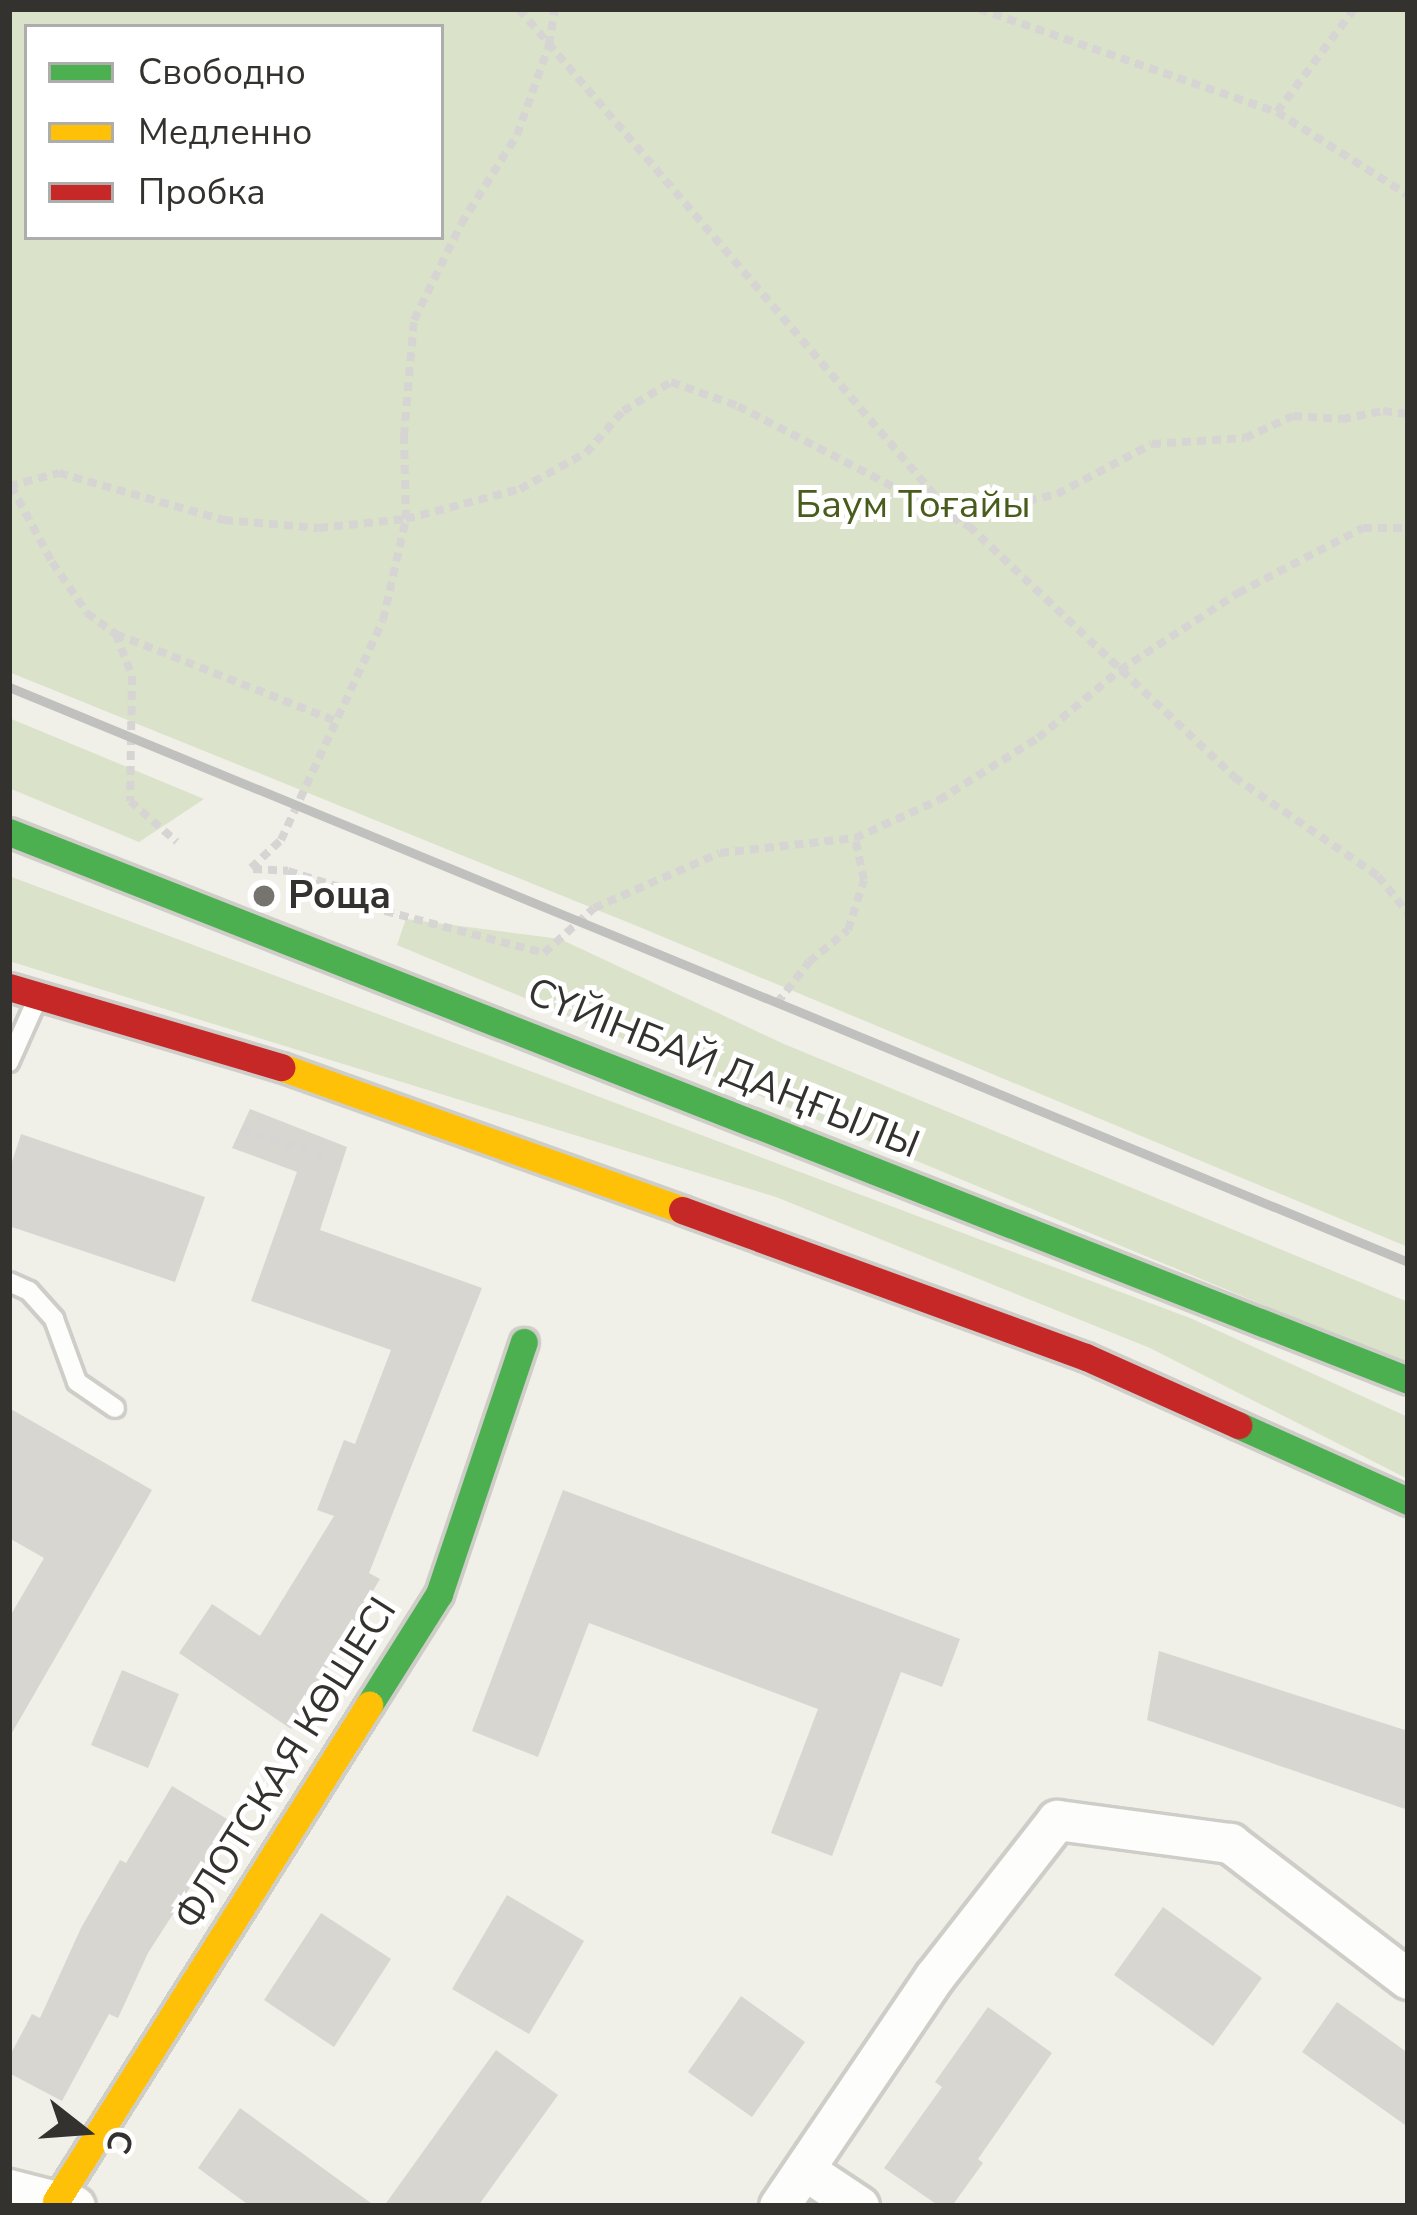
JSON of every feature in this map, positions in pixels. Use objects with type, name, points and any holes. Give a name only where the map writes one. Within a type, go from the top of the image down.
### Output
[{"type":"main road","name":"СҮЙІНБАЙ ДАҢҒЫЛЫ","points":[[9,832],[1408,1380]]},
{"type":"main road","points":[[9,987],[320,1079],[1086,1357],[1408,1502]]},
{"type":"main road","name":"ФЛОТСКАЯ КӨШЕСІ","points":[[65,2203],[439,1594],[524,1342]]},
{"type":"street","points":[[779,2206],[935,1976],[1057,1820],[1230,1843],[1408,1979]]},
{"type":"street","points":[[805,2170],[859,2206]]},
{"type":"street","points":[[9,2189],[65,2203]]},
{"type":"lane","points":[[9,1062],[38,996]]},
{"type":"lane","points":[[9,1282],[29,1291],[55,1319],[77,1382],[115,1408]]},
{"type":"path","points":[[519,9],[956,519],[1234,777],[1378,876],[1408,913]]},
{"type":"path","points":[[251,868],[281,840],[383,620],[406,519],[404,436],[415,320],[461,224],[517,135],[549,45],[554,9]]},
{"type":"path","points":[[979,9],[1277,112],[1408,195]]},
{"type":"path","points":[[1277,112],[1354,9]]},
{"type":"path","points":[[1394,189],[1408,205]]},
{"type":"path","points":[[335,721],[116,634],[87,613],[10,486],[58,473],[224,520],[319,528],[406,519],[520,489],[586,453],[623,411],[671,382],[738,406],[956,519],[1057,494],[1152,444],[1245,438],[1293,416],[1408,414]]},
{"type":"path","points":[[297,888],[544,953],[594,908],[720,853],[855,838],[938,800],[1038,738],[1120,670],[1238,593],[1363,528],[1408,528]]},
{"type":"path","points":[[116,634],[132,676],[130,801],[183,847]]},
{"type":"path","points":[[777,1003],[809,962],[848,931],[864,880],[855,838]]},
{"type":"path","points":[[228,861],[287,871],[387,902],[391,915]]},
{"type":"path","points":[[242,1130],[329,1158]]},
{"type":"green space","name":"Баум Тоғайы","points":[[9,9],[1408,9],[1408,1247],[637,926],[9,672]]},
{"type":"green space","points":[[9,718],[204,799],[139,842],[9,788]]},
{"type":"green space","points":[[9,876],[1190,1318],[1408,1417],[1408,1479],[1150,1348],[776,1197],[9,961]]},
{"type":"green space","points":[[406,919],[560,939],[784,1044],[1408,1302],[1408,1365],[397,945]]},
{"type":"building","points":[[250,1109],[347,1147],[320,1230],[482,1288],[369,1573],[380,1579],[291,1729],[179,1653],[212,1604],[260,1636],[334,1516],[317,1510],[344,1440],[355,1444],[391,1350],[251,1301],[297,1172],[232,1148]]},
{"type":"building","points":[[21,1134],[205,1197],[175,1282],[9,1226],[9,1171]]},
{"type":"building","points":[[9,1408],[152,1490],[9,1738],[9,1618],[44,1558],[9,1538]]},
{"type":"building","points":[[563,1490],[960,1639],[942,1687],[901,1672],[832,1856],[771,1833],[818,1709],[589,1623],[538,1757],[472,1731]]},
{"type":"building","points":[[1159,1651],[1408,1731],[1408,1810],[1147,1720]]},
{"type":"building","points":[[122,1670],[179,1694],[148,1768],[91,1745]]},
{"type":"building","points":[[172,1786],[232,1822],[148,1953],[118,2018],[109,2014],[62,2101],[9,2073],[9,2057],[32,2014],[40,2018],[81,1928],[120,1860],[126,1863]]},
{"type":"building","points":[[507,1895],[584,1941],[529,2034],[452,1989]]},
{"type":"building","points":[[1163,1907],[1262,1978],[1213,2046],[1114,1975]]},
{"type":"building","points":[[321,1913],[391,1959],[334,2047],[264,2000]]},
{"type":"building","points":[[741,1996],[805,2042],[752,2117],[688,2072]]},
{"type":"building","points":[[1337,2002],[1408,2053],[1408,2127],[1302,2052]]},
{"type":"building","points":[[988,2007],[1052,2053],[978,2159],[983,2163],[952,2206],[939,2206],[884,2168],[942,2087],[935,2082]]},
{"type":"building","points":[[496,2050],[558,2095],[478,2206],[384,2206]]},
{"type":"building","points":[[240,2108],[375,2206],[250,2206],[198,2168]]},
{"type":"railway","points":[[9,687],[1408,1262]]},
{"type":"traffic: fast","points":[[9,832],[1408,1380]]},
{"type":"traffic: fast","points":[[369,1705],[439,1594],[524,1342]]},
{"type":"traffic: fast","points":[[1238,1425],[1408,1501]]},
{"type":"traffic: slow","points":[[281,1067],[682,1210]]},
{"type":"traffic: slow","points":[[56,2201],[369,1705]]},
{"type":"traffic: jam","points":[[9,987],[281,1067]]},
{"type":"traffic: jam","points":[[682,1210],[1086,1357],[1238,1425]]},
{"type":"place","name":"Роща","points":[[264,896]]}]
